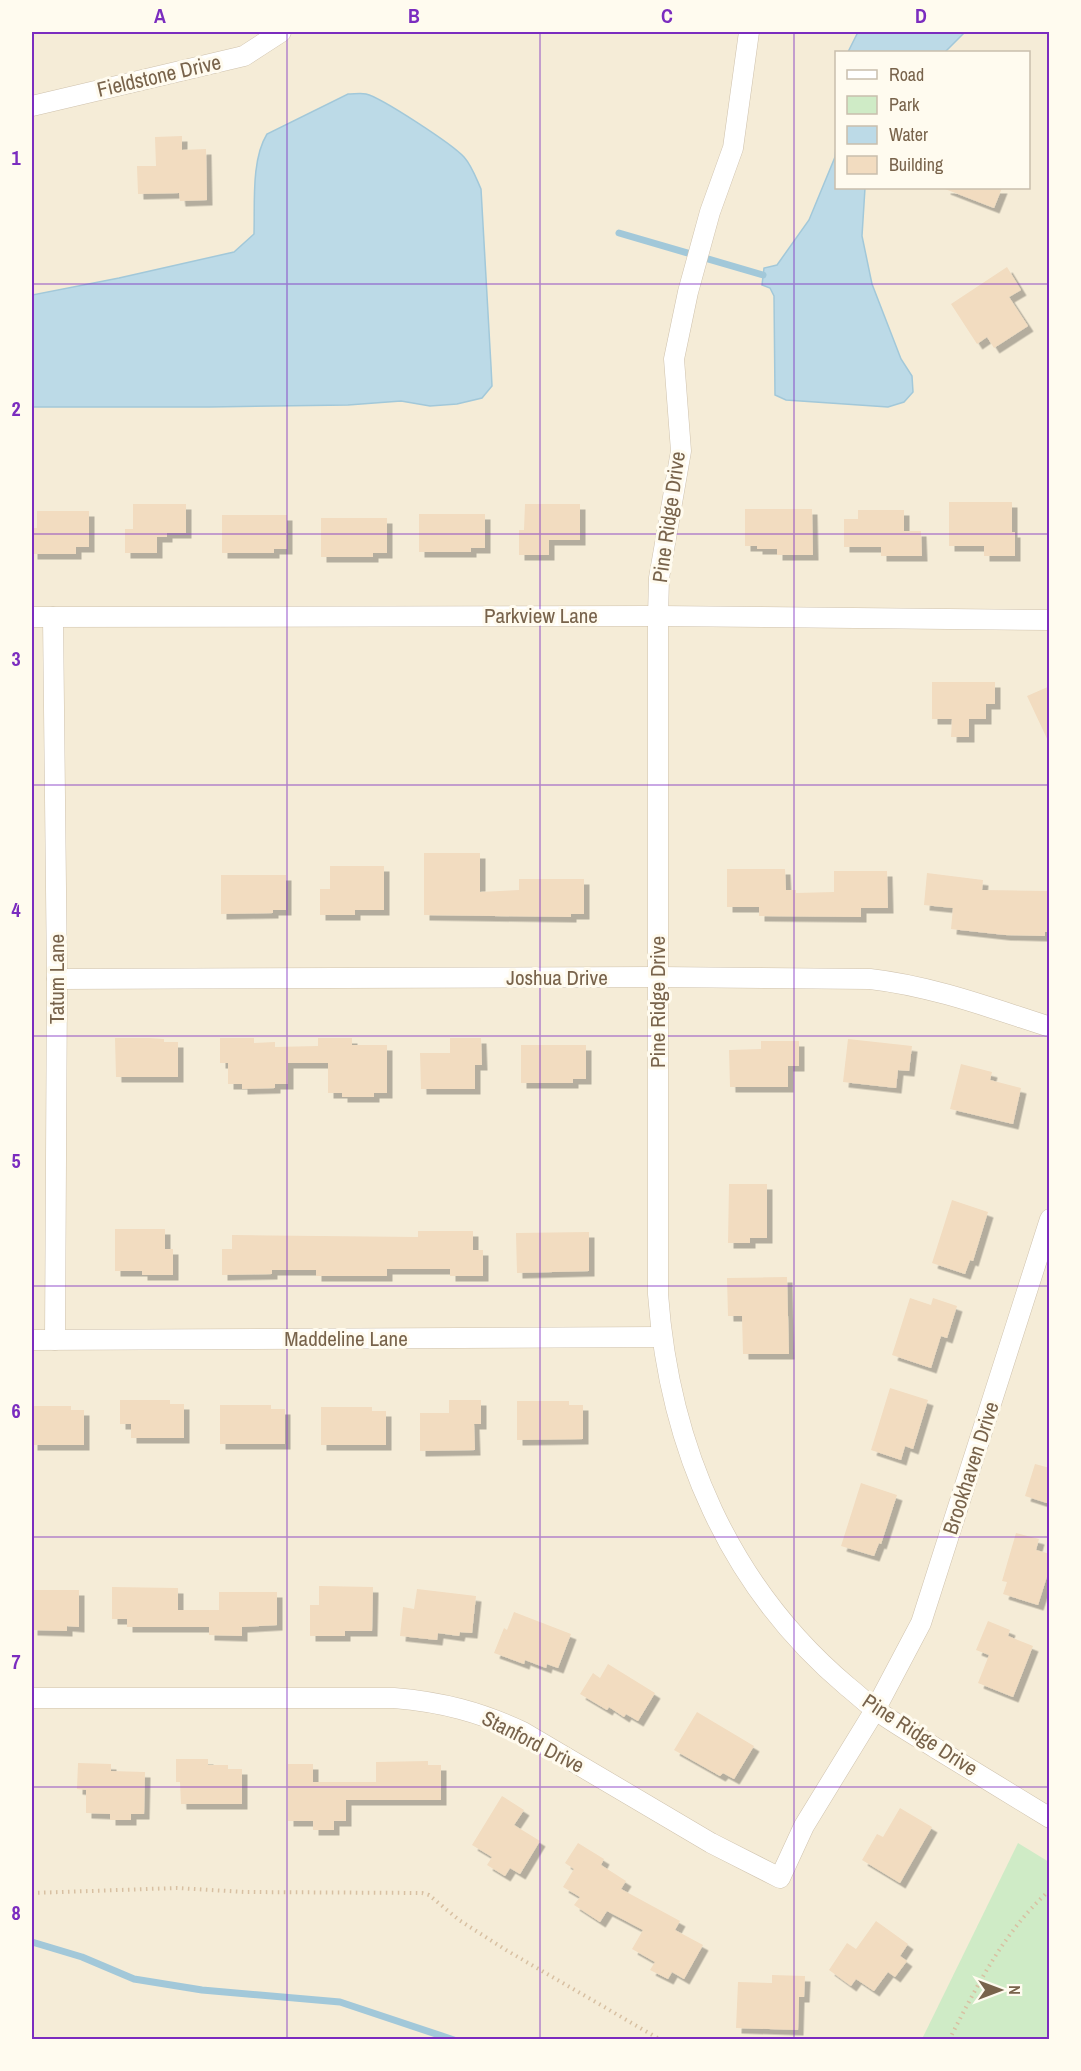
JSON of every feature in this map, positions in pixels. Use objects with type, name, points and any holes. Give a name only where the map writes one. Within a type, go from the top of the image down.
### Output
[{"type":"street","name":"Fieldstone Drive","points":[[32,106],[244,56],[281,32]]},
{"type":"street","name":"Pine Ridge Drive","points":[[749,32],[733,148],[710,212],[688,292],[674,359],[681,451],[659,578],[658,1294],[661,1337],[669,1383],[695,1469],[714,1515],[732,1550],[767,1602],[824,1667],[875,1710],[1050,1818]]},
{"type":"street","name":"Parkview Lane","points":[[32,617],[658,616],[1050,621]]},
{"type":"street","name":"Tatum Lane","points":[[52,617],[57,979],[55,1340]]},
{"type":"street","name":"Joshua Drive","points":[[57,979],[658,977],[870,979],[891,981],[944,993],[1050,1026]]},
{"type":"street","name":"Brookhaven Drive","points":[[875,1710],[921,1623],[1050,1219]]},
{"type":"street","name":"Maddeline Lane","points":[[32,1340],[661,1337]]},
{"type":"street","name":"Stanford Drive","points":[[32,1698],[394,1698],[459,1707],[523,1732],[711,1842],[780,1878],[804,1826],[875,1710]]},
{"type":"path","points":[[32,1893],[177,1888],[245,1892],[422,1893],[429,1895],[459,1920],[506,1950],[661,2040]]},
{"type":"path","points":[[949,2040],[973,1992],[1011,1931],[1034,1904],[1050,1890]]},
{"type":"shaded area","points":[[32,32],[1049,32],[1049,2039],[32,2040]]},
{"type":"green space","points":[[1018,1843],[1049,1862],[1049,2039],[922,2039]]},
{"type":"water","points":[[858,32],[965,32],[946,51],[848,51]]},
{"type":"water","points":[[348,94],[364,94],[374,97],[416,122],[464,157],[476,176],[481,189],[492,386],[482,398],[457,404],[430,406],[401,401],[348,405],[32,407],[32,295],[234,252],[254,234],[256,169],[258,156],[267,134]]},
{"type":"water","points":[[835,157],[835,189],[865,189],[862,236],[872,284],[901,359],[912,376],[913,392],[904,402],[888,407],[786,400],[775,395],[774,296],[770,288],[762,285],[764,268],[777,265],[809,220]]},
{"type":"building","points":[[182,136],[182,150],[206,149],[207,200],[180,201],[179,193],[138,194],[137,166],[156,166],[155,137]]},
{"type":"building","points":[[945,189],[1002,189],[994,208]]},
{"type":"building","points":[[1007,267],[1021,290],[1009,297],[1028,326],[994,348],[987,337],[977,344],[951,304]]},
{"type":"building","points":[[949,502],[1012,502],[1015,556],[984,556],[984,546],[949,546]]},
{"type":"building","points":[[133,504],[186,504],[186,533],[167,533],[167,537],[157,537],[157,553],[125,553],[125,529],[133,529]]},
{"type":"building","points":[[525,504],[580,504],[580,540],[549,540],[549,555],[519,555],[519,530],[524,530]]},
{"type":"building","points":[[745,509],[812,509],[813,555],[777,555],[777,549],[757,549],[757,546],[745,546]]},
{"type":"building","points":[[858,510],[904,510],[904,531],[921,531],[922,556],[881,556],[881,547],[844,547],[844,519],[858,519]]},
{"type":"building","points":[[37,511],[89,511],[89,547],[76,547],[76,554],[32,554],[32,528],[37,528]]},
{"type":"building","points":[[419,514],[485,514],[485,548],[471,548],[471,552],[419,552]]},
{"type":"building","points":[[222,515],[287,515],[287,549],[274,549],[274,553],[222,553]]},
{"type":"building","points":[[321,518],[387,518],[387,553],[373,553],[373,557],[321,557]]},
{"type":"building","points":[[932,682],[995,682],[995,704],[986,704],[986,719],[969,719],[969,737],[951,737],[952,719],[932,719]]},
{"type":"building","points":[[1050,686],[1050,745],[1027,696]]},
{"type":"building","points":[[424,853],[480,853],[480,892],[519,890],[519,879],[584,879],[584,914],[571,914],[571,917],[424,915]]},
{"type":"building","points":[[330,866],[384,866],[384,910],[355,910],[355,915],[320,915],[320,889],[330,889]]},
{"type":"building","points":[[727,869],[785,869],[786,890],[796,890],[796,893],[834,892],[834,871],[887,871],[888,908],[861,908],[861,917],[759,916],[759,907],[727,907]]},
{"type":"building","points":[[927,873],[983,880],[982,890],[1050,891],[1050,932],[1045,932],[1045,936],[1005,935],[951,929],[953,908],[924,905]]},
{"type":"building","points":[[221,875],[286,875],[286,910],[273,910],[273,913],[221,914]]},
{"type":"building","points":[[115,1038],[149,1038],[164,1039],[164,1042],[178,1042],[178,1077],[116,1077]]},
{"type":"building","points":[[220,1038],[254,1038],[254,1043],[275,1042],[275,1047],[318,1046],[318,1038],[352,1038],[352,1045],[387,1045],[387,1093],[374,1093],[374,1097],[342,1097],[342,1093],[328,1093],[328,1063],[288,1063],[288,1084],[275,1084],[275,1088],[242,1089],[242,1084],[228,1084],[228,1063],[220,1063]]},
{"type":"building","points":[[450,1038],[481,1038],[482,1065],[475,1065],[475,1089],[421,1089],[420,1053],[450,1053]]},
{"type":"building","points":[[848,1039],[912,1046],[909,1071],[898,1070],[896,1088],[843,1082]]},
{"type":"building","points":[[761,1041],[799,1041],[799,1066],[788,1066],[788,1087],[730,1087],[729,1050],[761,1049]]},
{"type":"building","points":[[521,1045],[586,1045],[586,1079],[573,1079],[573,1083],[521,1083]]},
{"type":"building","points":[[961,1064],[992,1072],[990,1080],[1021,1088],[1013,1124],[950,1109]]},
{"type":"building","points":[[729,1184],[767,1184],[767,1238],[750,1238],[750,1243],[728,1243]]},
{"type":"building","points":[[952,1200],[988,1212],[973,1261],[970,1260],[965,1274],[932,1263]]},
{"type":"building","points":[[115,1229],[165,1229],[165,1249],[173,1249],[173,1275],[142,1275],[142,1271],[115,1271]]},
{"type":"building","points":[[418,1231],[473,1231],[473,1250],[483,1250],[483,1276],[450,1276],[450,1269],[387,1269],[387,1276],[316,1276],[316,1270],[272,1270],[272,1274],[222,1275],[222,1249],[232,1249],[232,1235],[418,1237]]},
{"type":"building","points":[[589,1232],[589,1271],[517,1273],[516,1233]]},
{"type":"building","points":[[787,1277],[789,1354],[743,1354],[742,1316],[728,1316],[727,1278]]},
{"type":"building","points":[[910,1298],[931,1305],[933,1298],[957,1306],[947,1338],[941,1336],[931,1368],[892,1355]]},
{"type":"building","points":[[890,1388],[928,1400],[913,1449],[905,1446],[901,1460],[871,1450]]},
{"type":"building","points":[[120,1400],[170,1400],[170,1404],[184,1404],[184,1438],[131,1438],[131,1424],[120,1424]]},
{"type":"building","points":[[449,1400],[481,1400],[481,1424],[474,1424],[475,1450],[420,1451],[420,1413],[449,1413]]},
{"type":"building","points":[[517,1401],[569,1401],[569,1405],[583,1405],[583,1439],[517,1440]]},
{"type":"building","points":[[220,1405],[271,1405],[271,1409],[285,1409],[285,1444],[220,1444]]},
{"type":"building","points":[[32,1406],[71,1406],[71,1410],[84,1410],[84,1445],[32,1445]]},
{"type":"building","points":[[321,1407],[372,1407],[372,1411],[386,1411],[386,1445],[321,1445]]},
{"type":"building","points":[[1035,1464],[1050,1468],[1050,1504],[1025,1496]]},
{"type":"building","points":[[861,1483],[897,1495],[881,1544],[879,1543],[874,1556],[841,1546]]},
{"type":"building","points":[[1016,1533],[1039,1539],[1036,1550],[1050,1554],[1050,1567],[1038,1605],[1003,1594],[1007,1582],[1002,1581]]},
{"type":"building","points":[[319,1586],[373,1587],[372,1631],[345,1631],[345,1636],[310,1636],[310,1605],[319,1605]]},
{"type":"building","points":[[112,1587],[178,1588],[178,1610],[219,1610],[219,1592],[277,1592],[277,1625],[242,1627],[242,1636],[209,1635],[209,1627],[127,1627],[127,1619],[112,1619]]},
{"type":"building","points":[[417,1589],[476,1596],[472,1633],[460,1632],[459,1636],[438,1633],[437,1640],[400,1636],[403,1607],[414,1609]]},
{"type":"building","points":[[32,1590],[79,1590],[79,1627],[67,1626],[67,1631],[32,1630]]},
{"type":"building","points":[[514,1612],[571,1634],[558,1668],[547,1664],[546,1668],[525,1660],[524,1664],[494,1653],[504,1628],[507,1630]]},
{"type":"building","points":[[988,1621],[1010,1630],[1008,1636],[1033,1646],[1013,1697],[978,1683],[989,1655],[976,1650]]},
{"type":"building","points":[[608,1664],[655,1693],[638,1721],[626,1714],[624,1717],[609,1707],[607,1710],[580,1694],[593,1673],[600,1678]]},
{"type":"building","points":[[697,1712],[754,1746],[734,1779],[723,1773],[720,1776],[674,1750]]},
{"type":"building","points":[[176,1759],[208,1759],[208,1765],[228,1765],[228,1769],[242,1769],[242,1804],[181,1804],[180,1782],[176,1782]]},
{"type":"building","points":[[428,1761],[428,1765],[441,1765],[441,1800],[346,1800],[346,1821],[334,1821],[334,1830],[313,1830],[313,1821],[288,1821],[288,1764],[313,1764],[313,1782],[376,1782],[376,1762]]},
{"type":"building","points":[[78,1763],[111,1764],[111,1771],[145,1772],[144,1814],[131,1814],[131,1820],[110,1820],[110,1814],[86,1813],[86,1790],[77,1789]]},
{"type":"building","points":[[502,1796],[524,1810],[514,1825],[540,1841],[520,1874],[510,1868],[505,1876],[487,1865],[492,1857],[472,1845]]},
{"type":"building","points":[[900,1808],[932,1827],[900,1883],[862,1860],[877,1834],[883,1837]]},
{"type":"building","points":[[578,1843],[604,1859],[601,1865],[626,1881],[621,1889],[680,1921],[675,1930],[703,1945],[684,1979],[672,1972],[668,1979],[650,1970],[655,1962],[632,1949],[643,1930],[607,1911],[600,1922],[574,1905],[580,1897],[563,1887],[574,1869],[565,1863]]},
{"type":"building","points":[[876,1921],[908,1944],[900,1956],[907,1961],[895,1977],[888,1972],[874,1991],[856,1979],[851,1986],[829,1970],[847,1943],[856,1949]]},
{"type":"building","points":[[772,1975],[805,1976],[804,1997],[799,1997],[798,2030],[736,2028],[738,1982],[772,1983]]},
{"type":"waterway","points":[[619,233],[763,275]]},
{"type":"waterway","points":[[32,1942],[82,1957],[134,1979],[202,1990],[340,2002],[454,2040]]}]
